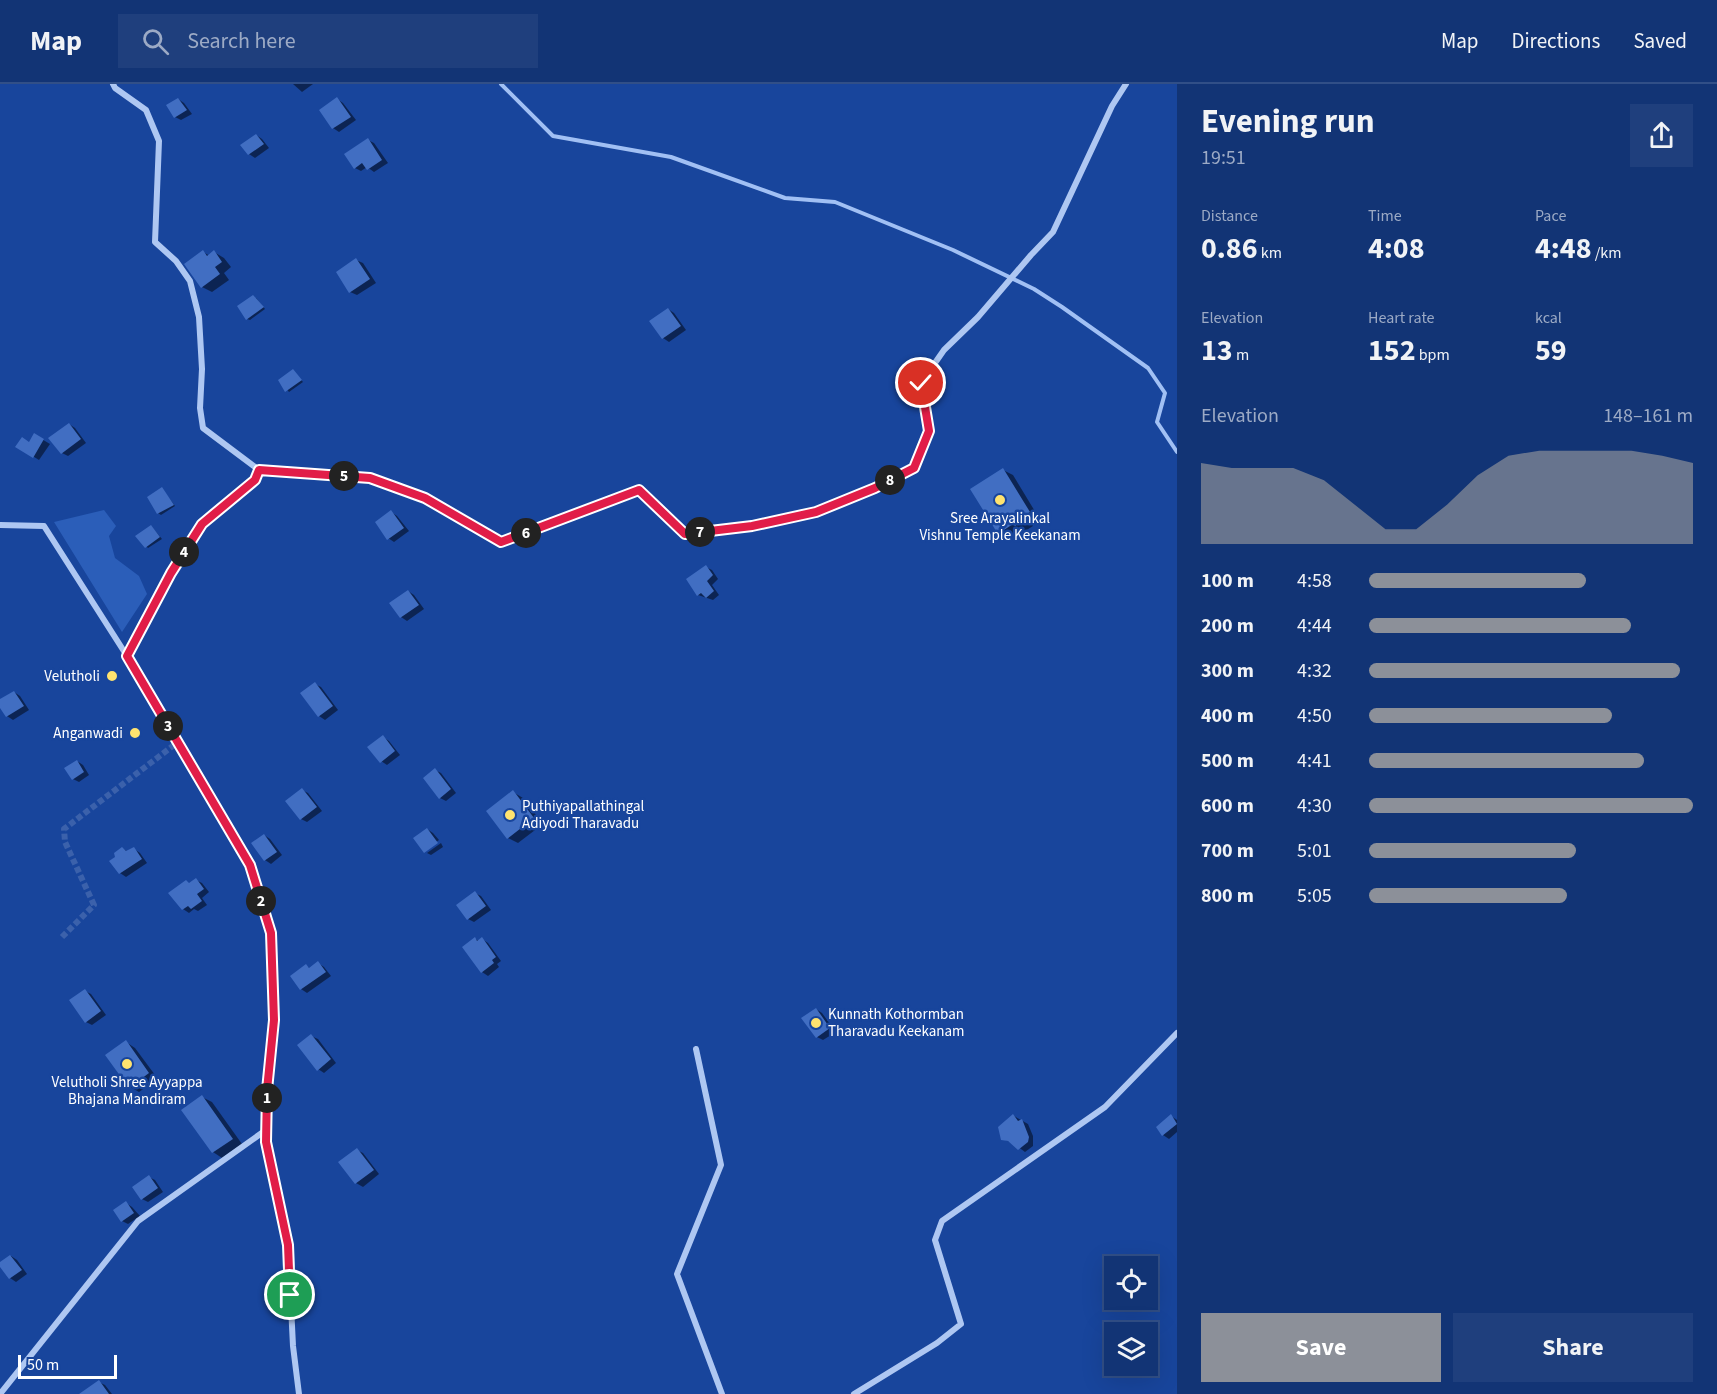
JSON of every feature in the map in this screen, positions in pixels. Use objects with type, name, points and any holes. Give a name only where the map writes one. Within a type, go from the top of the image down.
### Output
[{"type":"street","points":[[113,84],[115,88],[146,110],[159,141],[154,242],[176,261],[190,281],[199,317],[202,369],[200,408],[203,428],[259,470],[370,478],[425,498],[501,542],[639,490],[685,534],[752,526],[816,512],[875,488],[914,468],[929,431],[921,383],[944,350],[978,317],[1053,232],[1112,106],[1126,84]]},
{"type":"street","points":[[127,656],[171,573],[202,524],[255,480],[259,470]]},
{"type":"street","points":[[0,525],[44,526],[127,656],[250,865],[271,933],[274,1020],[267,1090],[266,1142],[288,1245],[292,1346],[299,1394]]},
{"type":"street","points":[[854,1394],[937,1343],[961,1324],[935,1240],[942,1221],[1105,1107],[1177,1033]]},
{"type":"street","points":[[696,1049],[721,1165],[677,1274],[722,1394]]},
{"type":"street","points":[[0,1394],[138,1221],[266,1130]]},
{"type":"shaded area","points":[[104,510],[116,526],[109,536],[115,558],[139,576],[147,594],[122,632],[54,522]]},
{"type":"building","points":[[337,97],[351,117],[332,129],[319,110]]},
{"type":"building","points":[[178,98],[187,110],[174,118],[166,105]]},
{"type":"building","points":[[256,134],[264,144],[248,155],[240,145]]},
{"type":"building","points":[[368,138],[382,160],[367,170],[362,163],[354,169],[344,154]]},
{"type":"building","points":[[203,250],[207,256],[214,250],[222,262],[215,267],[220,274],[201,288],[184,264]]},
{"type":"building","points":[[356,258],[370,279],[349,293],[336,272]]},
{"type":"building","points":[[253,295],[264,307],[246,320],[237,306]]},
{"type":"building","points":[[668,308],[681,326],[662,339],[649,321]]},
{"type":"building","points":[[293,369],[302,380],[285,392],[278,380]]},
{"type":"building","points":[[69,423],[81,439],[61,454],[48,438]]},
{"type":"building","points":[[34,433],[44,439],[33,458],[15,447],[22,437],[29,442]]},
{"type":"building","name":"Sree Arayalinkal Vishnu Temple Keekanam","points":[[1003,468],[1030,512],[1023,517],[1025,520],[1015,526],[1013,524],[998,534],[970,489]]},
{"type":"building","points":[[162,487],[174,505],[157,514],[147,497]]},
{"type":"building","points":[[391,510],[404,528],[387,540],[375,522]]},
{"type":"building","points":[[151,525],[160,537],[145,548],[135,536]]},
{"type":"building","points":[[706,565],[713,575],[707,581],[714,591],[706,598],[701,593],[697,596],[686,579]]},
{"type":"building","points":[[408,590],[419,605],[400,618],[389,603]]},
{"type":"building","points":[[315,682],[333,706],[318,717],[300,693]]},
{"type":"building","points":[[14,691],[24,706],[6,717],[0,708],[0,699]]},
{"type":"building","points":[[383,735],[395,751],[380,763],[367,747]]},
{"type":"building","points":[[77,760],[84,772],[72,780],[64,768]]},
{"type":"building","points":[[435,768],[451,789],[439,799],[423,778]]},
{"type":"building","points":[[302,788],[317,807],[300,820],[285,801]]},
{"type":"building","name":"Puthiyapallathingal Adiyodi Tharavadu","points":[[513,790],[534,818],[507,839],[486,811]]},
{"type":"building","points":[[427,828],[438,843],[424,853],[413,838]]},
{"type":"building","points":[[264,834],[277,852],[264,861],[251,843]]},
{"type":"building","points":[[122,847],[126,851],[134,847],[142,859],[119,874],[109,861]]},
{"type":"building","points":[[196,878],[204,889],[197,894],[202,901],[191,909],[188,906],[182,910],[168,893],[186,880],[189,883]]},
{"type":"building","points":[[475,891],[486,906],[467,920],[456,905]]},
{"type":"building","points":[[475,937],[477,941],[482,937],[496,957],[492,960],[494,963],[481,973],[462,947]]},
{"type":"building","points":[[318,961],[326,972],[300,990],[290,976],[306,964],[309,968]]},
{"type":"building","points":[[85,989],[101,1011],[85,1023],[69,1000]]},
{"type":"building","name":"Kunnath Kothormban Tharavadu Keekanam","points":[[816,1008],[830,1028],[816,1038],[801,1018]]},
{"type":"building","points":[[311,1034],[331,1059],[317,1071],[297,1045]]},
{"type":"building","name":"Velutholi Shree Ayyappa Bhajana Mandiram","points":[[126,1040],[149,1073],[129,1088],[105,1055]]},
{"type":"building","points":[[202,1095],[233,1139],[212,1153],[181,1110]]},
{"type":"building","points":[[1013,1114],[1018,1121],[1022,1119],[1029,1137],[1028,1142],[1018,1150],[1008,1141],[1001,1140],[998,1127]]},
{"type":"building","points":[[1171,1114],[1177,1124],[1162,1136],[1156,1127]]},
{"type":"building","points":[[357,1148],[374,1170],[355,1184],[338,1162]]},
{"type":"building","points":[[149,1175],[158,1188],[141,1200],[132,1187]]},
{"type":"building","points":[[126,1201],[134,1213],[121,1222],[113,1210]]},
{"type":"building","points":[[10,1255],[22,1270],[9,1279],[0,1267],[0,1262]]},
{"type":"building","points":[[99,1380],[109,1394],[79,1394]]},
{"type":"waterway","points":[[501,84],[553,136],[671,157],[785,198],[835,202],[953,250],[1034,289],[1148,368],[1165,393],[1157,422],[1177,452]]},
{"type":"tunnel","points":[[62,937],[94,905],[65,842],[64,829],[178,742]]},
{"type":"place","name":"Sree Arayalinkal Vishnu Temple Keekanam","points":[[1000,500]]},
{"type":"place","name":"Velutholi","points":[[112,676]]},
{"type":"place","name":"Anganwadi","points":[[135,733]]},
{"type":"place","name":"Puthiyapallathingal Adiyodi Tharavadu","points":[[510,815]]},
{"type":"place","name":"Kunnath Kothormban Tharavadu Keekanam","points":[[816,1023]]},
{"type":"place","name":"Velutholi Shree Ayyappa Bhajana Mandiram","points":[[127,1064]]},
{"type":"route","points":[[290,1295],[288,1245],[266,1142],[267,1090],[274,1020],[271,933],[250,865],[127,656],[171,573],[202,524],[255,480],[259,470],[370,478],[425,498],[501,542],[639,490],[685,534],[752,526],[816,512],[875,488],[914,468],[929,431],[921,383]]}]
